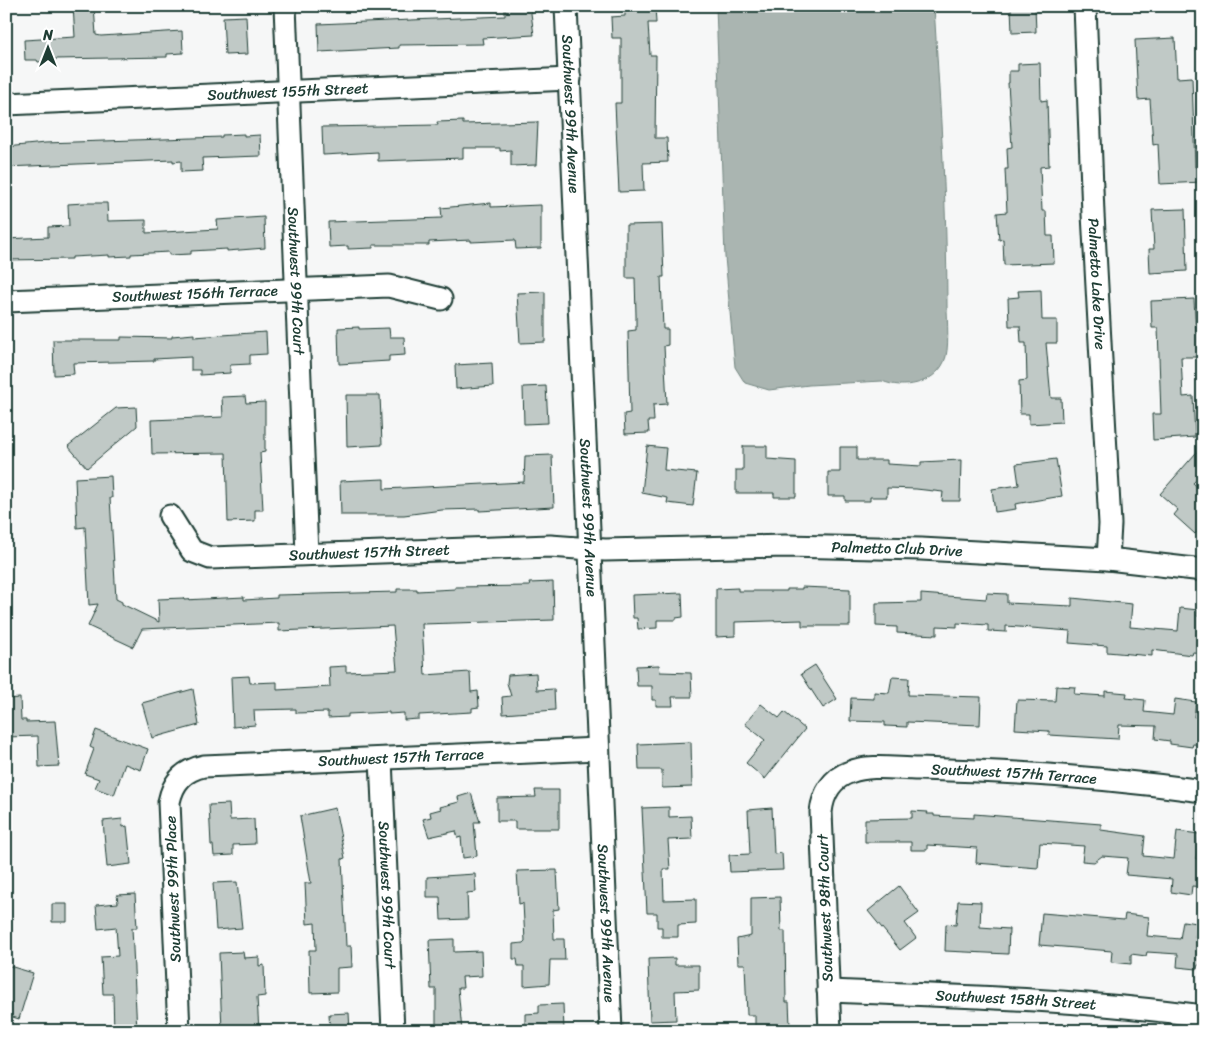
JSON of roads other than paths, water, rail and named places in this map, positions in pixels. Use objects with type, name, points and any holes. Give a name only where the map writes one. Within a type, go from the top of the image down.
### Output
[{"type":"street","name":"Southwest 99th Court","points":[[285,6],[307,554]]},
{"type":"street","name":"Southwest 99th Avenue","points":[[566,6],[611,1031]]},
{"type":"street","name":"Palmetto Lake Drive","points":[[1085,6],[1093,214],[1110,524],[1108,559]]},
{"type":"street","name":"Southwest 155th Street","points":[[6,104],[570,79]]},
{"type":"street","name":"Southwest 156th Terrace","points":[[6,301],[389,286],[441,299]]},
{"type":"street","name":"Southwest 157th Street","points":[[170,516],[192,551],[204,556],[238,558],[550,546],[589,548]]},
{"type":"street","name":"Palmetto Club Drive","points":[[589,548],[843,547],[990,552],[1108,559],[1203,570]]},
{"type":"street","name":"Southwest 157th Terrace","points":[[204,766],[598,749]]},
{"type":"street","name":"Southwest 99th Court","points":[[382,759],[393,1031]]},
{"type":"street","name":"Southwest 99th Place","points":[[179,1031],[169,802],[173,788],[180,779],[190,770],[204,766]]},
{"type":"street","name":"Southwest 157th Terrace","points":[[830,787],[841,776],[853,770],[898,769],[1049,776],[1203,791]]},
{"type":"street","name":"Southwest 98th Court","points":[[830,787],[824,799],[821,812],[830,1031]]},
{"type":"street","name":"Southwest 158th Street","points":[[828,991],[974,995],[1091,1004],[1203,1016]]}]
